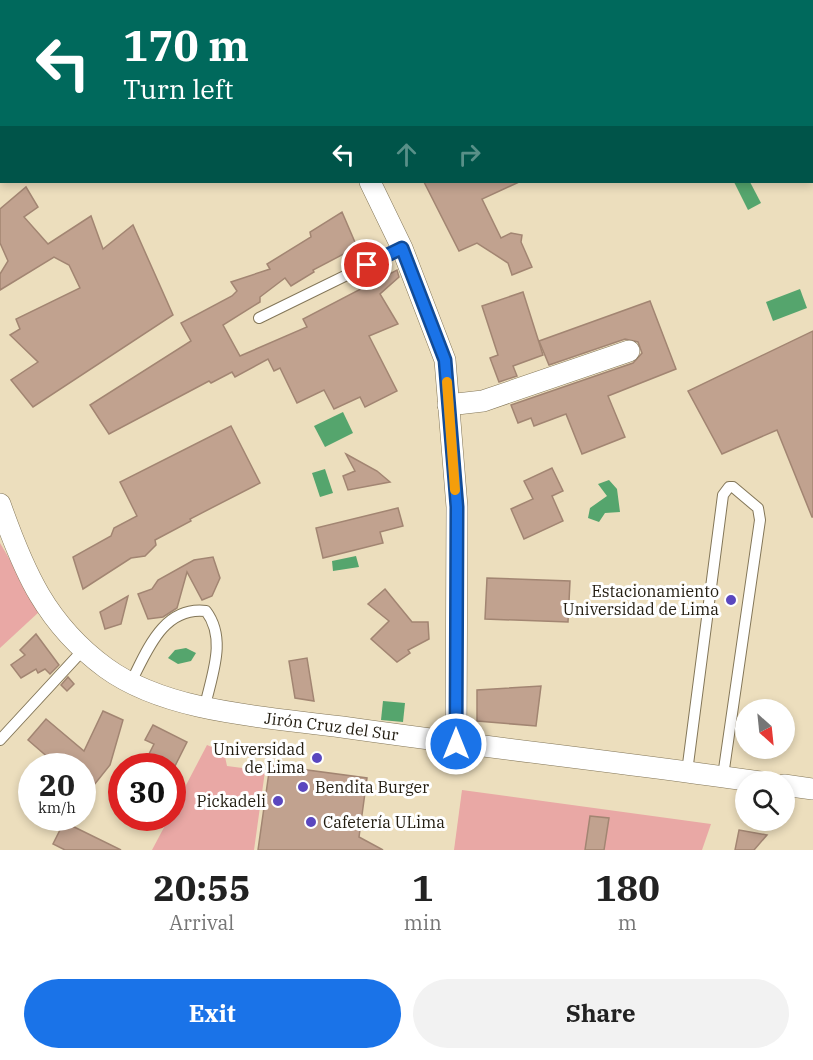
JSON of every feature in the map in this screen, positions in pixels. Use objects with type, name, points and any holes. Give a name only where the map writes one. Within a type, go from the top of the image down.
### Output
[{"type":"street","points":[[370,183],[402,248],[445,360],[457,507],[456,744]]},
{"type":"street","points":[[448,405],[483,401],[629,351]]},
{"type":"street","name":"Jirón Cruz del Sur","points":[[0,504],[20,558],[41,601],[66,633],[108,670],[167,698],[205,706],[456,744],[735,778]]},
{"type":"street","points":[[795,787],[813,789]]},
{"type":"lane","points":[[259,318],[402,248]]},
{"type":"lane","points":[[687,772],[723,495],[725,491],[733,487],[758,508],[760,520],[723,776]]},
{"type":"lane","points":[[131,682],[149,644],[163,627],[182,614],[195,610],[206,611],[215,623],[218,638],[205,706]]},
{"type":"lane","points":[[0,740],[83,650]]},
{"type":"shaded area","points":[[734,183],[751,183],[761,203],[748,210]]},
{"type":"shaded area","points":[[800,289],[807,308],[773,321],[766,302]]},
{"type":"shaded area","points":[[343,412],[353,433],[325,447],[314,426]]},
{"type":"shaded area","points":[[325,469],[333,493],[320,497],[312,473]]},
{"type":"shaded area","points":[[609,480],[617,489],[620,512],[605,513],[599,522],[588,518],[590,508],[607,496],[598,484]]},
{"type":"shaded area","points":[[0,543],[40,611],[0,648]]},
{"type":"shaded area","points":[[356,556],[359,567],[333,571],[332,561]]},
{"type":"shaded area","points":[[186,648],[196,653],[191,661],[178,664],[168,658],[175,650]]},
{"type":"shaded area","points":[[383,701],[405,703],[403,722],[381,720]]},
{"type":"shaded area","points":[[207,745],[224,752],[227,766],[265,771],[254,850],[152,850],[162,831],[186,831],[186,785]]},
{"type":"shaded area","points":[[462,790],[711,824],[702,850],[454,850]]},
{"type":"building","points":[[425,183],[517,183],[482,199],[501,238],[511,233],[522,235],[521,242],[532,267],[512,275],[508,263],[477,243],[459,251]]},
{"type":"building","points":[[26,187],[38,207],[24,217],[48,244],[91,216],[103,249],[133,225],[173,315],[33,407],[11,380],[38,362],[10,335],[20,329],[16,319],[80,288],[69,265],[54,257],[0,290],[0,274],[8,261],[0,243],[0,209]]},
{"type":"building","points":[[342,212],[357,247],[313,270],[314,272],[291,286],[285,278],[260,297],[260,302],[223,325],[240,356],[307,327],[303,319],[397,270],[399,277],[380,294],[398,324],[369,336],[397,391],[365,407],[360,397],[334,409],[324,390],[297,403],[280,368],[274,371],[268,359],[235,377],[232,372],[211,383],[209,381],[109,434],[90,405],[191,341],[181,323],[232,296],[237,291],[231,282],[270,269],[267,264],[311,237],[310,232]]},
{"type":"building","points":[[523,292],[543,355],[513,366],[517,376],[499,382],[490,358],[498,355],[482,306]]},
{"type":"building","points":[[650,301],[676,369],[608,396],[625,437],[582,454],[566,414],[534,426],[531,418],[518,423],[511,405],[633,363],[642,353],[638,342],[625,339],[549,365],[539,341]]},
{"type":"building","points":[[813,331],[812,517],[777,430],[722,454],[688,391]]},
{"type":"building","points":[[231,426],[260,483],[190,519],[191,521],[155,540],[156,545],[145,556],[131,558],[83,589],[73,557],[111,536],[114,528],[137,516],[120,482]]},
{"type":"building","points":[[346,454],[377,471],[390,482],[348,490],[343,476],[355,471]]},
{"type":"building","points":[[552,468],[563,491],[552,496],[563,521],[524,539],[511,509],[533,499],[524,481]]},
{"type":"building","points":[[398,508],[403,526],[380,532],[383,543],[323,558],[316,528]]},
{"type":"building","points":[[213,557],[220,578],[212,596],[202,600],[187,572],[177,608],[163,617],[148,619],[138,594],[152,589],[158,580],[194,560]]},
{"type":"building","points":[[487,578],[570,581],[568,622],[485,619]]},
{"type":"building","points":[[385,589],[412,622],[428,622],[429,639],[408,650],[410,653],[397,662],[371,639],[389,621],[368,604]]},
{"type":"building","points":[[128,596],[121,624],[105,629],[100,612]]},
{"type":"building","points":[[36,634],[59,665],[50,674],[45,669],[38,673],[36,669],[21,678],[11,665],[25,655],[20,650]]},
{"type":"building","points":[[307,658],[314,701],[295,698],[289,661]]},
{"type":"building","points":[[68,677],[74,684],[67,691],[61,685]]},
{"type":"building","points":[[541,686],[536,726],[477,721],[477,690]]},
{"type":"building","points":[[103,711],[123,720],[113,753],[108,753],[108,768],[96,782],[96,753],[43,753],[28,740],[46,719],[84,751]]},
{"type":"building","points":[[153,725],[187,742],[182,753],[150,753],[154,744],[145,740]]},
{"type":"building","name":"Cafetería ULima","points":[[270,765],[367,778],[359,837],[383,850],[258,850]]},
{"type":"building","points":[[590,816],[609,818],[604,850],[585,850]]},
{"type":"building","points":[[60,831],[82,831],[121,850],[65,850],[53,844]]},
{"type":"building","points":[[739,831],[767,835],[754,850],[735,850]]},
{"type":"slow traffic","points":[[447,382],[455,490]]},
{"type":"place","name":"Estacionamiento Universidad de Lima","points":[[731,600]]},
{"type":"place","name":"Universidad de Lima","points":[[317,758]]},
{"type":"place","name":"Bendita Burger","points":[[303,787]]},
{"type":"place","name":"Pickadeli","points":[[278,801]]},
{"type":"place","name":"Cafetería ULima","points":[[311,822]]},
{"type":"route","points":[[367,265],[402,248],[445,360],[457,507],[456,744]]}]
